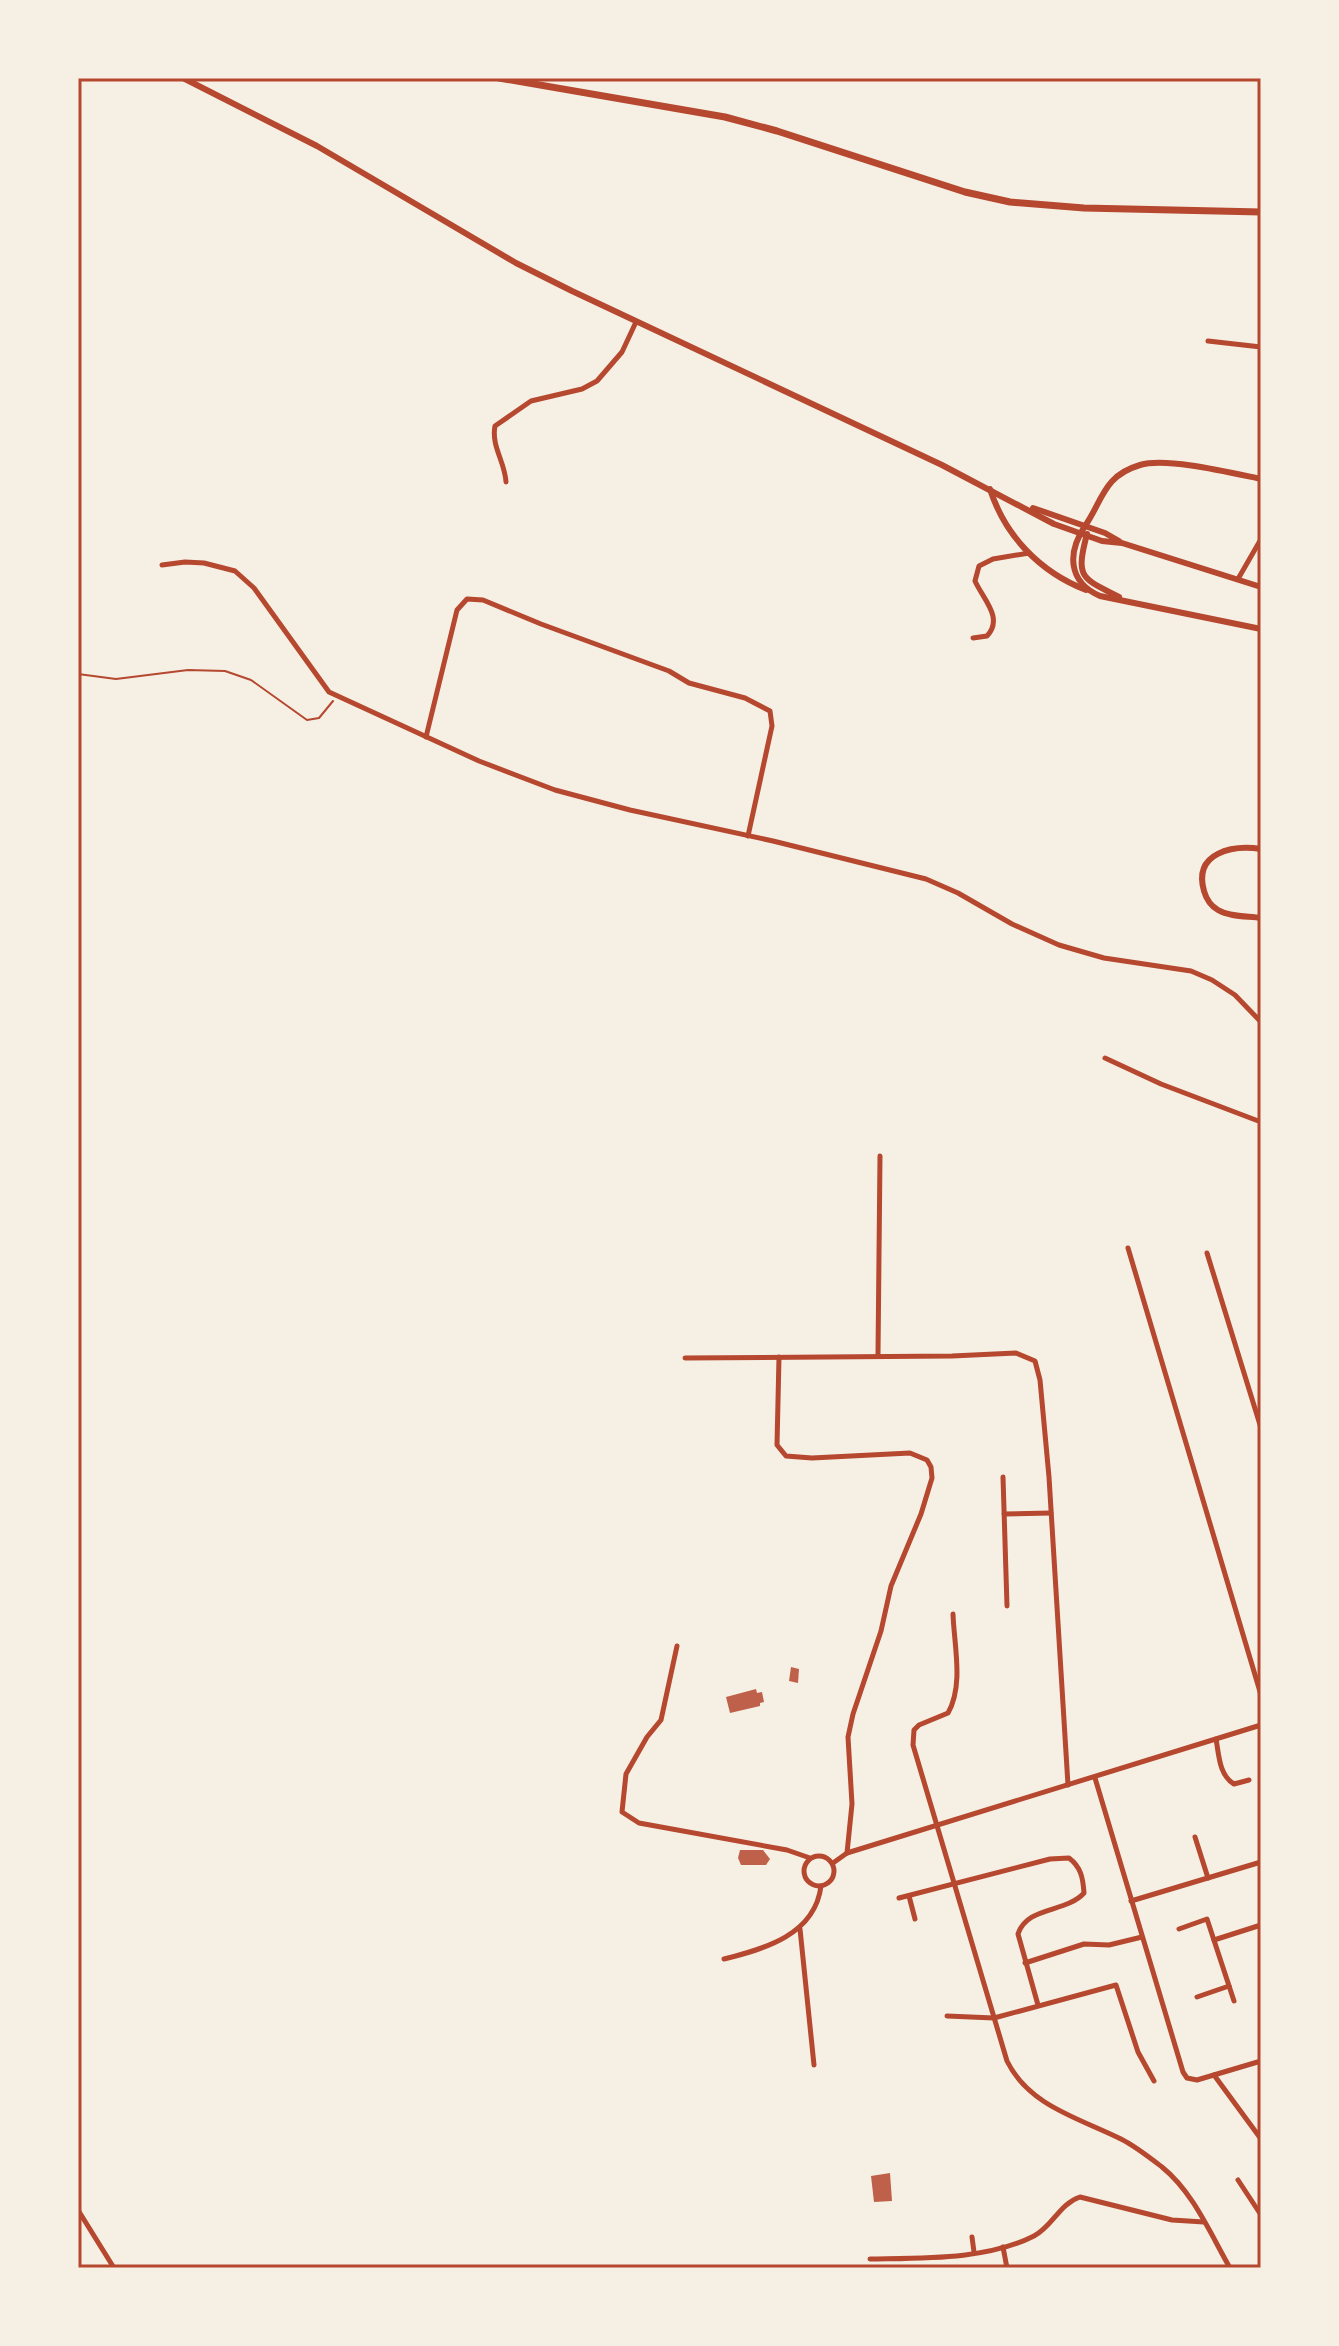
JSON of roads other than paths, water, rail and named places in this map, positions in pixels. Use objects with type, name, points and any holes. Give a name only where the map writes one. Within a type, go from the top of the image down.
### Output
[{"type":"main road","points":[[499,78],[664,105],[756,125],[940,184],[1010,202],[1084,208],[1261,212]]},
{"type":"street","points":[[183,78],[317,146],[516,263],[990,489],[1054,524],[1261,587]]},
{"type":"street","points":[[506,482],[506,470],[493,437],[495,426],[531,401],[582,389],[597,381],[622,352],[636,322]]},
{"type":"street","points":[[1208,341],[1261,347]]},
{"type":"street","points":[[1091,592],[1078,580],[1072,568],[1074,546],[1105,489],[1128,469],[1143,464],[1166,463],[1261,479]]},
{"type":"street","points":[[990,489],[1002,520],[1029,553],[1058,576],[1091,592],[1261,629]]},
{"type":"street","points":[[1020,504],[1086,526],[1122,543]]},
{"type":"street","points":[[1086,526],[1087,536],[1080,557],[1083,573],[1095,586],[1123,599]]},
{"type":"street","points":[[1238,579],[1261,539]]},
{"type":"street","points":[[973,638],[987,636],[994,623],[989,605],[975,581],[976,570],[984,561],[1029,553]]},
{"type":"street","points":[[162,565],[204,563],[235,571],[273,612],[329,692],[479,761],[555,790],[630,810],[926,879],[1024,930],[1081,952],[1191,971],[1235,995],[1261,1022]]},
{"type":"street","points":[[426,737],[457,610],[467,599],[483,600],[669,671],[689,683],[745,698],[770,711],[772,726],[748,836]]},
{"type":"street","points":[[1261,849],[1227,848],[1212,857],[1202,880],[1205,895],[1214,908],[1226,914],[1261,918]]},
{"type":"street","points":[[1105,1058],[1152,1080],[1261,1122]]},
{"type":"street","points":[[878,1355],[880,1156]]},
{"type":"street","points":[[1128,1248],[1261,1695]]},
{"type":"street","points":[[1207,1253],[1261,1428]]},
{"type":"street","points":[[685,1358],[1016,1353],[1035,1361],[1040,1380],[1051,1513],[1068,1785]]},
{"type":"street","points":[[779,1357],[777,1445],[786,1456],[812,1458],[910,1453],[927,1460],[931,1467],[932,1478],[921,1514],[891,1586],[881,1631],[853,1714],[848,1737],[852,1804],[847,1853]]},
{"type":"street","points":[[1003,1477],[1007,1606]]},
{"type":"street","points":[[1004,1514],[1051,1513]]},
{"type":"street","points":[[953,1614],[955,1697],[948,1713],[919,1725],[912,1739],[1007,2061],[1024,2086],[1040,2100],[1125,2141],[1180,2184],[1230,2268]]},
{"type":"street","points":[[677,1646],[661,1720],[647,1737],[626,1774],[622,1812],[639,1823],[787,1850],[810,1858],[819,1855],[833,1863]]},
{"type":"street","points":[[833,1863],[847,1853],[1261,1725]]},
{"type":"street","points":[[1216,1739],[1223,1772],[1228,1780],[1234,1784],[1249,1780]]},
{"type":"street","points":[[1095,1777],[1187,2078],[1197,2080],[1261,2061]]},
{"type":"street","points":[[1195,1837],[1208,1878]]},
{"type":"street","points":[[899,1898],[1061,1857],[1077,1864],[1084,1893],[1076,1902],[1030,1918],[1021,1924],[1018,1934],[1038,2005]]},
{"type":"street","points":[[810,1858],[804,1868],[806,1879],[815,1886],[821,1886],[833,1878],[833,1863]]},
{"type":"street","points":[[1131,1901],[1261,1862]]},
{"type":"street","points":[[724,1959],[781,1941],[800,1929],[816,1903],[821,1886]]},
{"type":"street","points":[[909,1896],[915,1919]]},
{"type":"street","points":[[1179,1929],[1207,1919],[1234,2001]]},
{"type":"street","points":[[1214,1940],[1261,1925]]},
{"type":"street","points":[[800,1929],[814,2065]]},
{"type":"street","points":[[1025,1963],[1084,1944],[1109,1945],[1142,1937]]},
{"type":"street","points":[[947,2016],[994,2018],[1116,1985],[1138,2052],[1154,2081]]},
{"type":"street","points":[[1197,1997],[1229,1986]]},
{"type":"street","points":[[1214,2075],[1261,2139]]},
{"type":"street","points":[[1238,2180],[1261,2215]]},
{"type":"street","points":[[870,2259],[1003,2247],[1039,2234],[1063,2206],[1080,2197],[1172,2220],[1204,2222]]},
{"type":"street","points":[[78,2210],[114,2268]]},
{"type":"street","points":[[972,2237],[974,2252]]},
{"type":"street","points":[[1003,2247],[1007,2268]]}]
